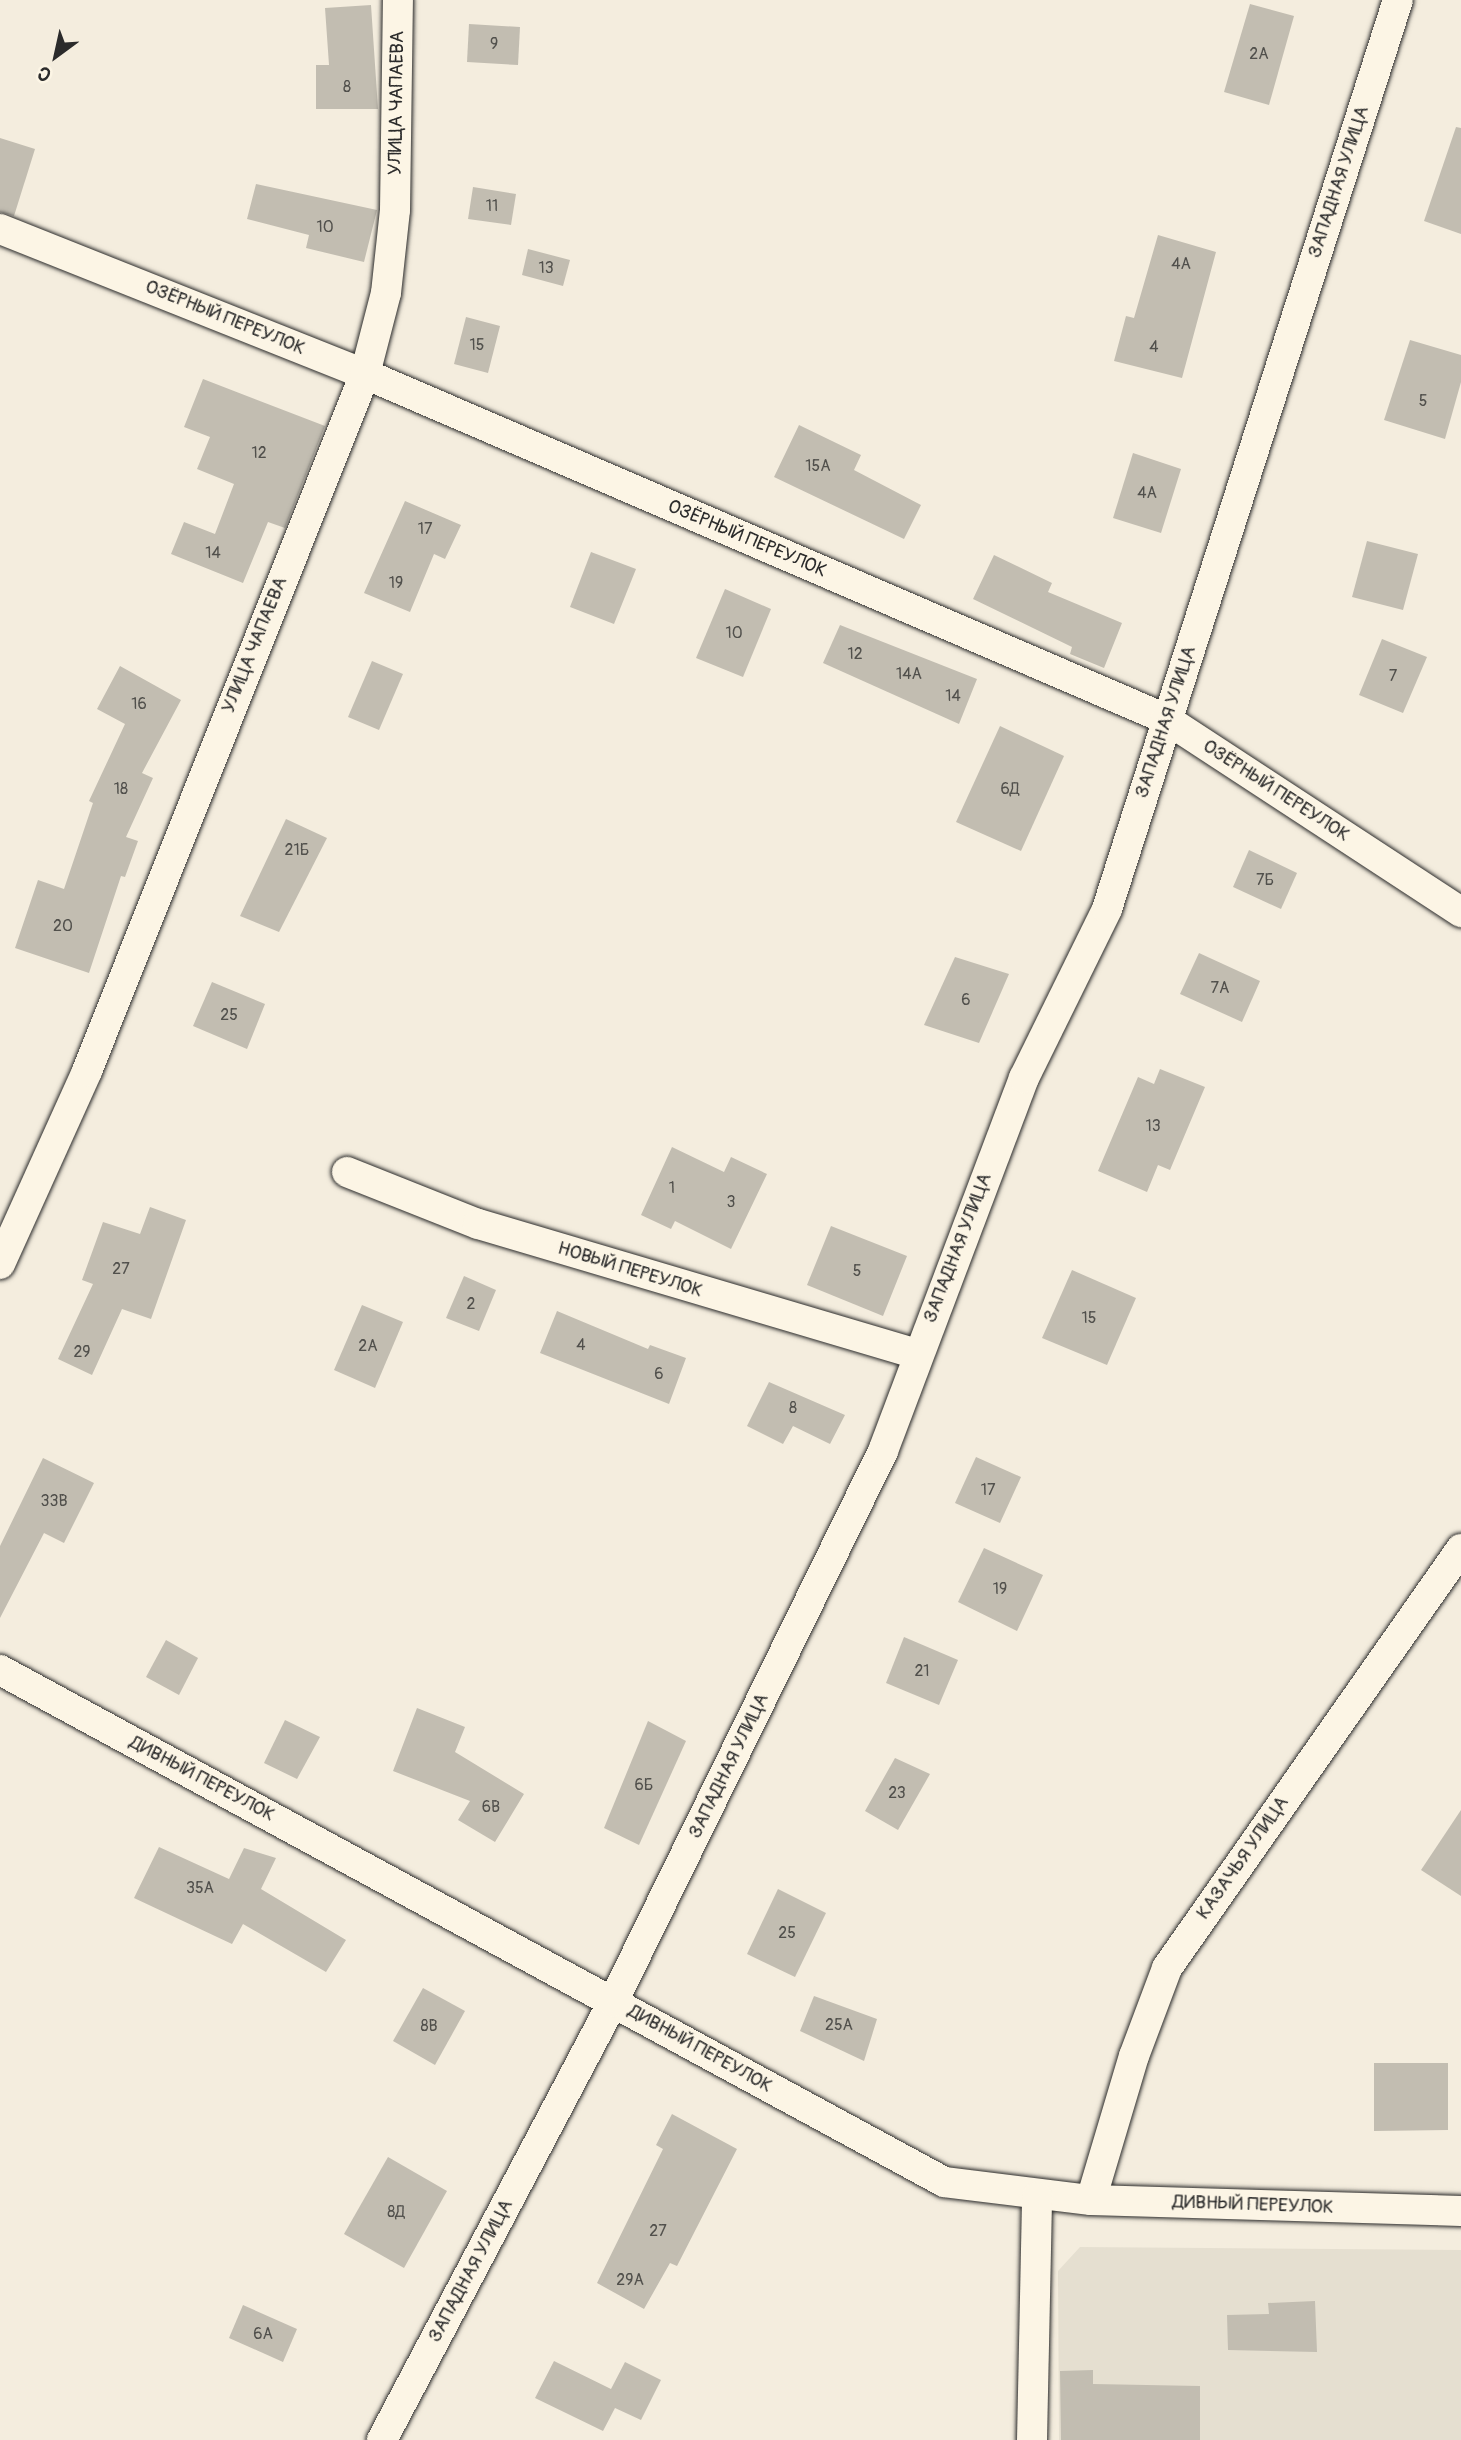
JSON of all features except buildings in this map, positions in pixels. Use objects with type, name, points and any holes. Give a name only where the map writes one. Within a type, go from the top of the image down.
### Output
[{"type":"street","name":"УЛИЦА ЧАПАЕВА","points":[[0,1264],[88,1071],[365,374],[386,293],[395,210],[398,0]]},
{"type":"street","name":"ЗАПАДНАЯ УЛИЦА","points":[[382,2440],[613,2002],[883,1451],[1024,1078],[1107,909],[1398,0]]},
{"type":"street","name":"ОЗЁРНЫЙ ПЕРЕУЛОК","points":[[0,229],[365,374],[1166,719],[1461,912]]},
{"type":"street","name":"НОВЫЙ ПЕРЕУЛОК","points":[[347,1172],[478,1224],[918,1354]]},
{"type":"street","name":"КАЗАЧЬЯ УЛИЦА","points":[[1091,2200],[1134,2056],[1167,1968],[1461,1549]]},
{"type":"street","name":"ДИВНЫЙ ПЕРЕУЛОК","points":[[0,1670],[944,2182],[1037,2197],[1461,2211]]},
{"type":"street","points":[[1032,2440],[1037,2197]]},
{"type":"shaded area","points":[[1080,2247],[1461,2250],[1461,2440],[1059,2440],[1058,2271]]}]
